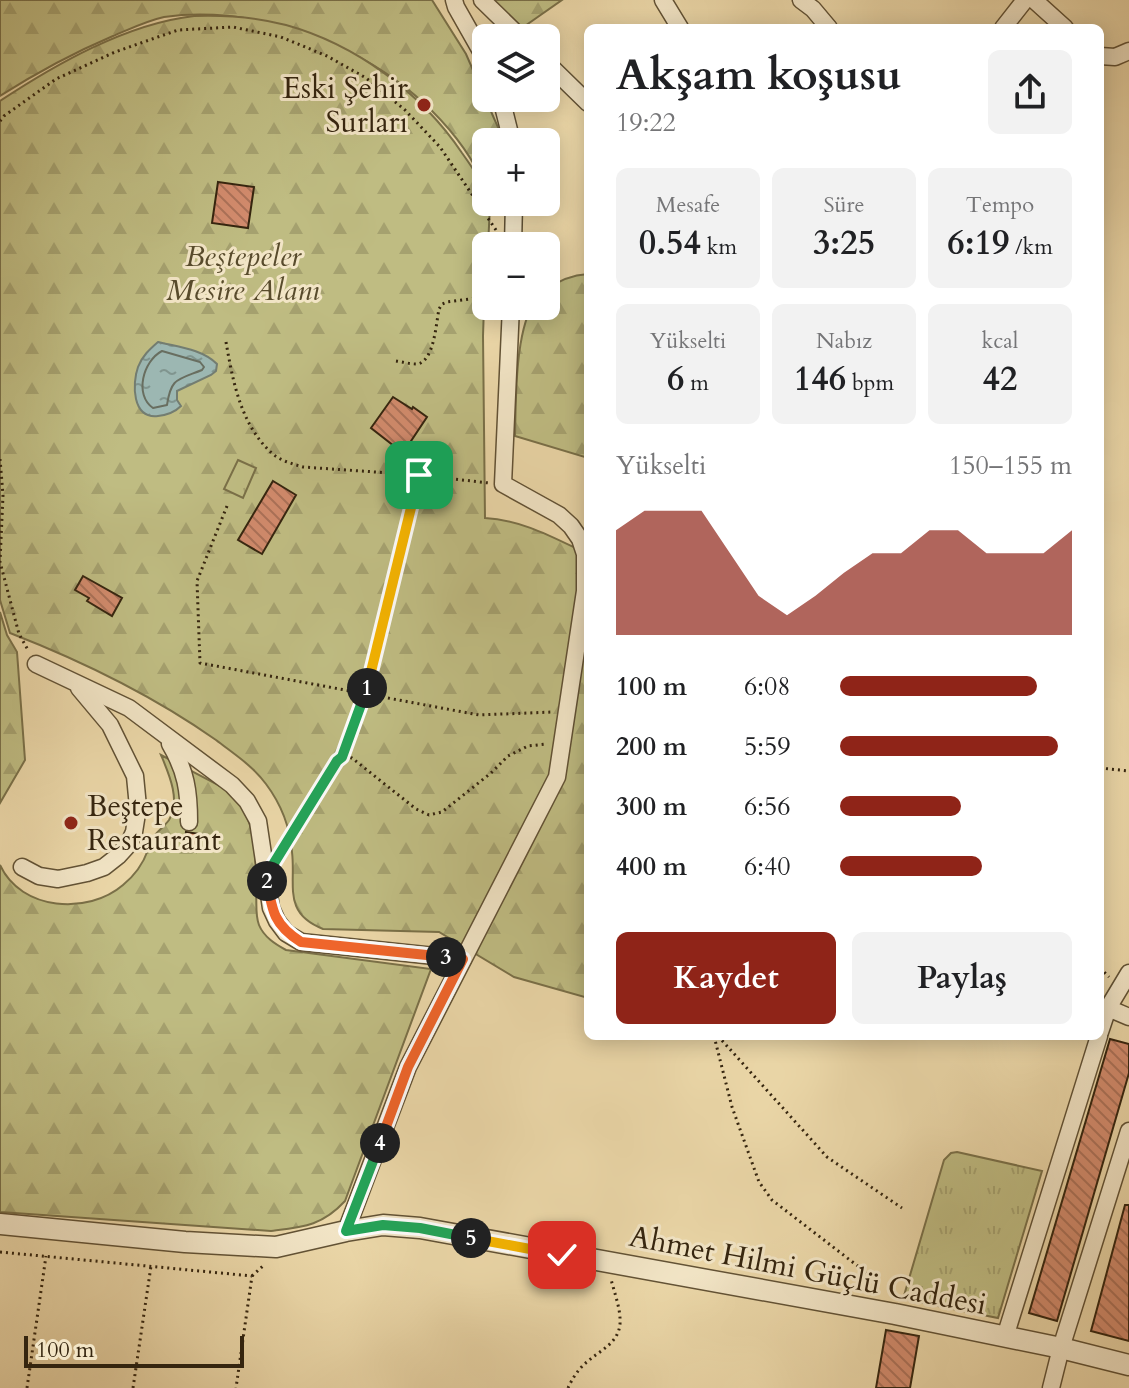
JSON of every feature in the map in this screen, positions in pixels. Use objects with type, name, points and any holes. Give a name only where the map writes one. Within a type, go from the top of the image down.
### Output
[{"type":"street","points":[[454,0],[472,35]]},
{"type":"street","points":[[482,0],[507,24]]},
{"type":"street","points":[[663,0],[678,24]]},
{"type":"street","points":[[801,0],[826,24]]},
{"type":"street","points":[[1006,24],[1025,0]]},
{"type":"street","points":[[1034,0],[1061,24]]},
{"type":"street","points":[[1104,59],[1129,51]]},
{"type":"street","points":[[560,76],[584,99]]},
{"type":"street","points":[[510,320],[503,484],[559,515],[571,526],[584,551]]},
{"type":"street","points":[[346,1231],[408,1067],[557,777],[584,597]]},
{"type":"street","points":[[36,664],[129,708],[232,785],[247,801],[258,821],[271,908],[286,933],[301,942],[463,959]]},
{"type":"street","points":[[22,867],[39,876],[58,879],[87,873],[104,867],[118,856],[134,832],[138,807],[135,776],[110,725],[73,682]]},
{"type":"street","points":[[165,735],[181,762],[189,792],[189,822]]},
{"type":"street","points":[[1104,1020],[1129,973]]},
{"type":"street","points":[[1108,1008],[1129,1017]]},
{"type":"street","points":[[1005,1337],[1097,1040]]},
{"type":"street","points":[[1051,1388],[1129,1131]]},
{"type":"street","name":"Ahmet Hilmi Güçlü Caddesi","points":[[0,1224],[185,1242],[276,1247],[383,1225],[420,1228],[895,1314],[1129,1365]]},
{"type":"path","points":[[0,121],[56,79],[115,52],[178,30],[233,27],[281,37],[327,56],[366,78],[405,110],[440,147],[497,232]]},
{"type":"path","points":[[396,361],[419,364],[427,359],[442,304],[472,299]]},
{"type":"path","points":[[226,342],[234,387],[252,429],[274,455],[287,463],[303,467],[503,484]]},
{"type":"path","points":[[0,459],[3,495],[0,562],[19,634],[36,664]]},
{"type":"path","points":[[266,876],[342,757],[366,694],[419,475]]},
{"type":"path","points":[[227,506],[197,581],[200,663],[479,715],[566,712]]},
{"type":"path","points":[[342,757],[352,758],[422,813],[436,814],[481,782],[508,756],[528,746],[561,746]]},
{"type":"path","points":[[1104,768],[1129,771]]},
{"type":"path","points":[[717,1040],[732,1107],[759,1182],[772,1200],[872,1277]]},
{"type":"path","points":[[720,1040],[827,1157],[902,1208]]},
{"type":"path","points":[[0,1252],[252,1276],[236,1388]]},
{"type":"path","points":[[27,1388],[46,1256]]},
{"type":"path","points":[[568,1388],[585,1362],[617,1335],[620,1317],[608,1263]]},
{"type":"path","points":[[133,1388],[151,1266]]},
{"type":"green space","points":[[0,0],[432,0],[472,68],[472,112],[491,112],[498,128],[472,128],[472,164],[432,111],[395,80],[353,54],[307,34],[259,21],[211,15],[164,17],[132,28],[41,71],[0,96]]},
{"type":"green space","points":[[493,0],[562,0],[528,24],[518,24]]},
{"type":"green space","name":"Beştepeler Mesire Alanı","points":[[194,16],[217,16],[263,20],[312,33],[361,58],[407,91],[446,131],[472,167],[472,216],[490,216],[489,232],[472,232],[472,320],[484,320],[485,518],[525,526],[584,552],[584,997],[514,977],[439,932],[323,929],[310,922],[296,906],[291,843],[284,816],[261,778],[243,760],[142,694],[90,667],[10,633],[0,600],[0,101],[68,60],[143,27]]},
{"type":"green space","points":[[584,275],[584,457],[515,436],[519,351],[526,320],[560,320],[560,281]]},
{"type":"green space","points":[[238,460],[256,468],[243,498],[224,489]]},
{"type":"green space","points":[[0,612],[7,635],[17,652],[25,760],[0,803]]},
{"type":"green space","points":[[161,755],[224,788],[243,810],[255,849],[258,921],[270,940],[286,950],[431,969],[345,1201],[328,1216],[311,1224],[271,1231],[0,1212],[0,865],[23,892],[56,904],[92,901],[109,895],[138,869],[152,839],[172,813],[174,796]]},
{"type":"green space","points":[[957,1152],[1042,1171],[998,1318],[903,1299],[944,1160]]},
{"type":"water","points":[[158,342],[197,352],[217,364],[216,371],[211,375],[177,391],[179,408],[158,416],[143,412],[135,391],[140,363]]},
{"type":"building","points":[[218,182],[254,187],[248,228],[212,223]]},
{"type":"building","points":[[393,397],[427,417],[403,453],[371,428]]},
{"type":"building","points":[[273,481],[296,495],[262,554],[238,540]]},
{"type":"building","points":[[83,576],[122,598],[112,616],[75,590]]},
{"type":"building","points":[[186,832],[200,834],[196,852],[183,849]]},
{"type":"building","points":[[1110,1039],[1129,1044],[1129,1073],[1057,1321],[1029,1313]]},
{"type":"building","points":[[1125,1205],[1129,1205],[1129,1341],[1091,1331]]},
{"type":"building","points":[[886,1330],[919,1336],[910,1388],[876,1388]]},
{"type":"place","name":"Eski Şehir Surları","points":[[424,105]]},
{"type":"place","name":"Beştepe Restaurant","points":[[71,823]]},
{"type":"route","points":[[419,475],[366,694],[342,757],[266,876],[271,908],[286,933],[301,942],[463,959],[408,1067],[346,1231],[383,1225],[420,1228],[562,1255]]}]
